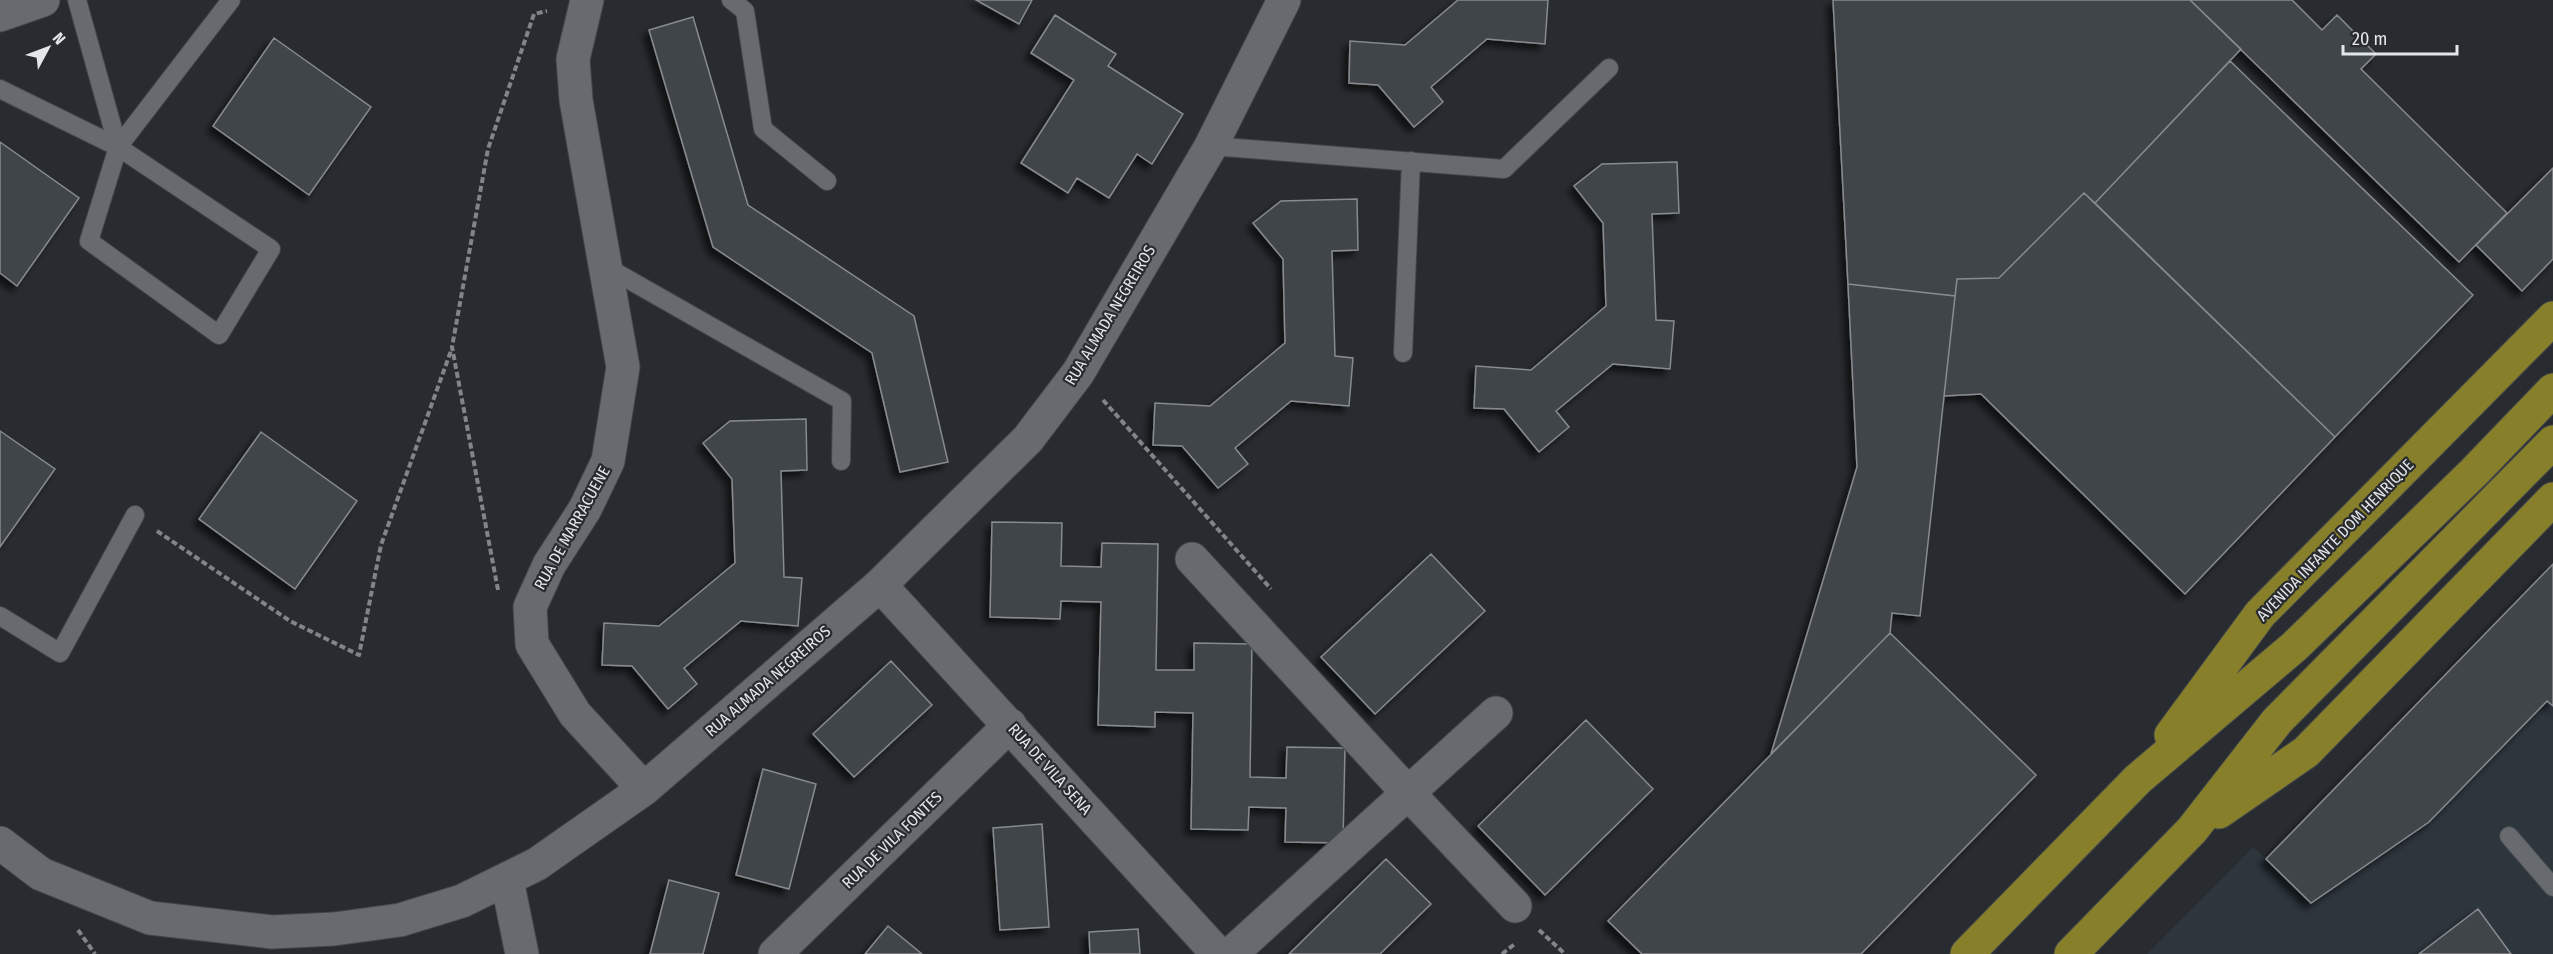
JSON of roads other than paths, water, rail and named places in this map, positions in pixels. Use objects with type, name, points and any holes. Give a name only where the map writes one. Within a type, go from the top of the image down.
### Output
[{"type":"highway","name":"AVENIDA INFANTE DOM HENRIQUE","points":[[2138,779],[2260,614],[2553,318]]},
{"type":"highway","name":"AVENIDA INFANTE DOM HENRIQUE","points":[[1967,954],[2138,779],[2295,646],[2474,472],[2553,390]]},
{"type":"highway","points":[[2071,954],[2192,830],[2277,721],[2553,442]]},
{"type":"highway","points":[[2192,830],[2306,752],[2553,499]]},
{"type":"street","points":[[0,15],[43,0]]},
{"type":"street","name":"RUA ALMADA NEGREIROS","points":[[0,843],[41,874],[150,918],[268,943],[334,929],[400,920],[462,901],[537,864],[644,789],[880,585],[1028,439],[1078,373],[1211,146],[1284,0]]},
{"type":"street","name":"RUA DE MARRACUENE","points":[[586,1],[573,59],[576,100],[622,367],[608,461],[585,509],[549,565],[530,606],[532,644],[575,714],[644,789]]},
{"type":"street","points":[[1192,559],[1407,793],[1515,906]]},
{"type":"street","name":"RUA DE VILA SENA","points":[[880,585],[1218,954]]},
{"type":"street","points":[[1232,954],[1496,713]]},
{"type":"street","name":"RUA DE VILA FONTES","points":[[775,954],[1010,725]]},
{"type":"street","points":[[507,880],[522,954]]},
{"type":"lane","points":[[77,0],[118,147]]},
{"type":"lane","points":[[0,89],[118,147],[272,249],[219,335],[89,241],[118,147],[231,0]]},
{"type":"lane","points":[[731,0],[745,11],[763,129],[827,181]]},
{"type":"lane","points":[[1211,146],[1504,169],[1609,68]]},
{"type":"lane","points":[[1403,353],[1410,161]]},
{"type":"lane","points":[[603,265],[842,400],[841,461]]},
{"type":"lane","points":[[0,616],[60,653],[135,515]]},
{"type":"lane","points":[[2509,836],[2553,887]]}]
